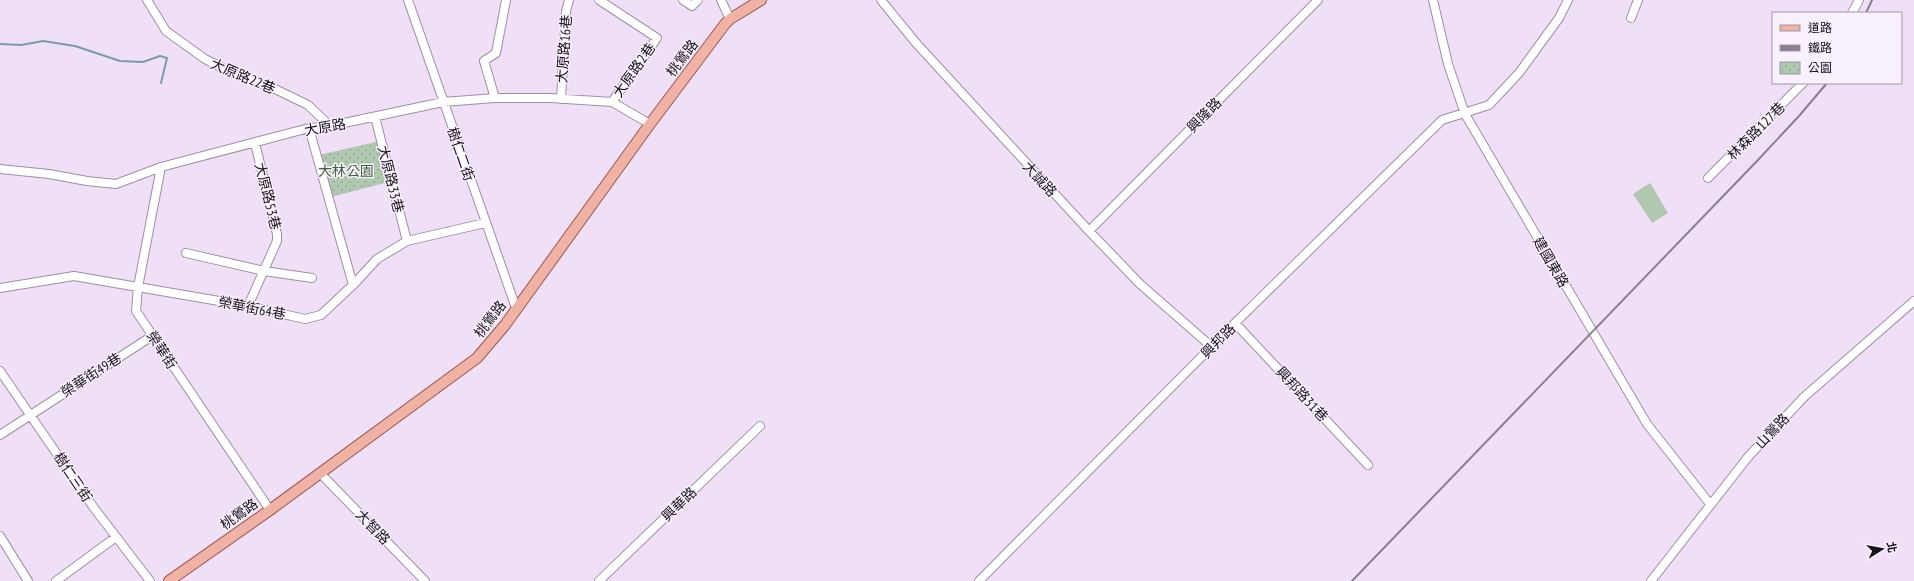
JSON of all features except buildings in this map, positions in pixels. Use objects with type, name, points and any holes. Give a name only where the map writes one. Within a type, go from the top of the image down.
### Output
[{"type":"main road","name":"桃鶯路","points":[[169,581],[320,474],[477,358],[503,328],[650,124],[730,19],[759,0]]},
{"type":"street","name":"大原路22巷","points":[[148,0],[166,31],[205,59],[232,73],[273,88],[308,105],[330,126]]},
{"type":"street","name":"樹仁二街","points":[[408,0],[516,308]]},
{"type":"street","points":[[496,98],[484,61],[496,53],[506,0]]},
{"type":"street","name":"大原路16巷","points":[[561,99],[566,11],[569,0]]},
{"type":"street","name":"大原路2巷","points":[[599,0],[657,38],[612,102]]},
{"type":"street","points":[[683,0],[692,6],[698,0]]},
{"type":"street","points":[[721,0],[730,19]]},
{"type":"street","name":"大誠路","points":[[881,0],[921,49],[1089,231],[1140,284],[1212,347]]},
{"type":"street","name":"興隆路","points":[[1089,231],[1318,0]]},
{"type":"street","name":"建國東路","points":[[1433,0],[1448,64],[1465,114],[1647,424],[1710,504]]},
{"type":"street","name":"興邦路","points":[[979,581],[1235,323],[1442,120],[1465,114],[1489,105],[1519,73],[1559,18],[1568,0]]},
{"type":"street","points":[[1631,18],[1638,0]]},
{"type":"street","points":[[1853,12],[1859,0]]},
{"type":"street","name":"林森路127巷","points":[[1708,178],[1803,84]]},
{"type":"street","name":"大原路","points":[[0,169],[49,174],[87,181],[116,184],[161,167],[309,128],[330,126],[443,102],[496,98],[561,99],[612,102],[650,124]]},
{"type":"street","name":"大原路33巷","points":[[375,117],[408,241]]},
{"type":"street","points":[[309,128],[353,285]]},
{"type":"street","name":"大原路53巷","points":[[248,306],[277,241],[277,234],[255,143]]},
{"type":"street","name":"榮華街","points":[[161,167],[138,287],[136,310],[270,510]]},
{"type":"street","name":"榮華街64巷","points":[[0,288],[74,276],[248,306],[306,319],[321,315],[353,285],[377,259],[408,241],[485,223]]},
{"type":"street","points":[[186,254],[264,271],[312,278]]},
{"type":"street","name":"山鶯路","points":[[1651,581],[1748,456],[1804,397],[1914,301]]},
{"type":"street","name":"興邦路31巷","points":[[1235,323],[1368,464]]},
{"type":"street","name":"榮華街49巷","points":[[0,435],[152,336]]},
{"type":"street","name":"樹仁三街","points":[[0,371],[94,508],[150,581]]},
{"type":"street","name":"興華路","points":[[599,581],[760,426]]},
{"type":"street","name":"大智路","points":[[320,474],[425,581]]},
{"type":"street","points":[[0,536],[28,581]]},
{"type":"street","points":[[56,581],[116,537]]},
{"type":"green space","name":"大林公園","points":[[380,141],[392,181],[331,197],[319,155]]},
{"type":"green space","points":[[1650,183],[1668,213],[1652,223],[1633,194]]},
{"type":"waterway","points":[[0,44],[21,45],[43,41],[75,46],[120,61],[143,62],[160,56],[167,58],[161,83]]},
{"type":"railway","points":[[1866,12],[1872,0]]},
{"type":"railway","points":[[1352,581],[1757,161],[1826,84]]}]
